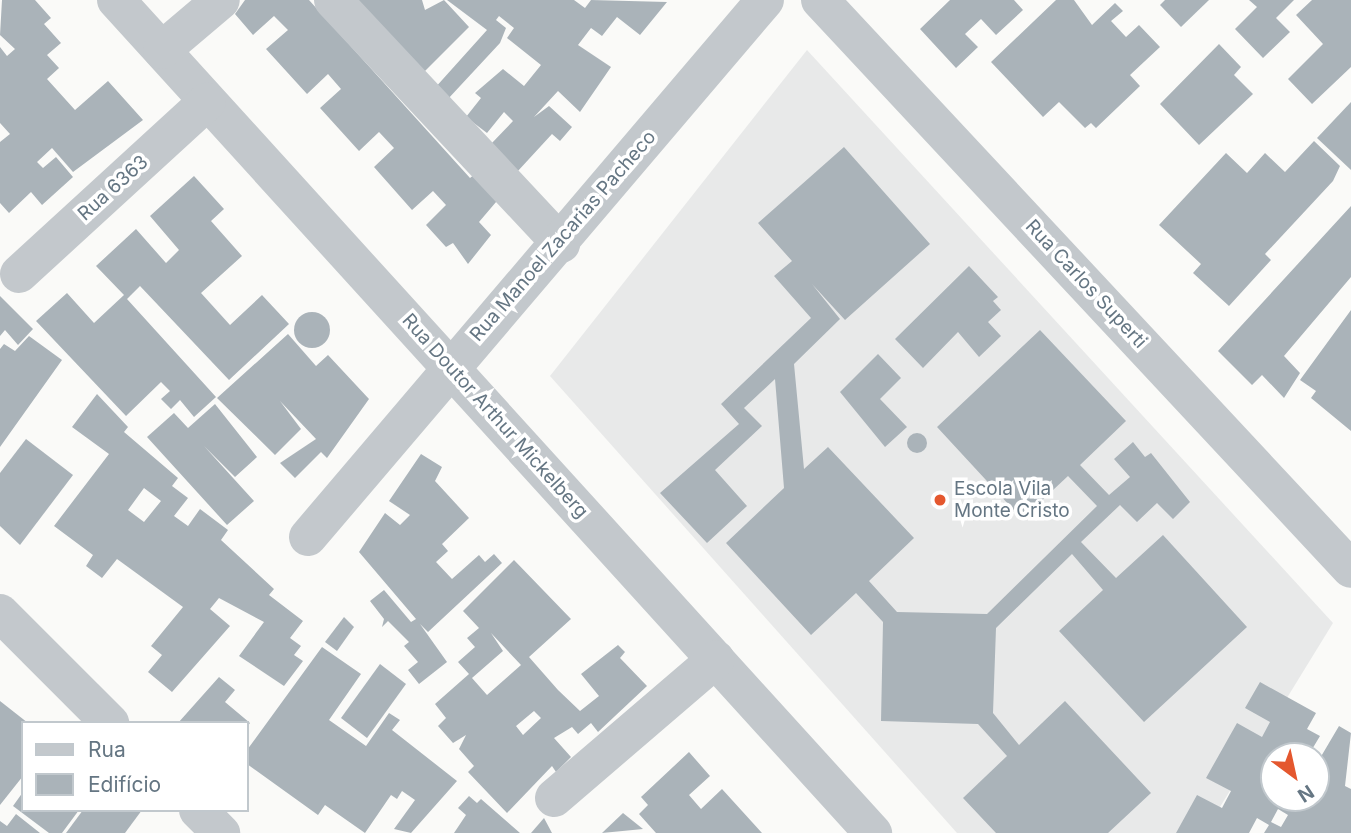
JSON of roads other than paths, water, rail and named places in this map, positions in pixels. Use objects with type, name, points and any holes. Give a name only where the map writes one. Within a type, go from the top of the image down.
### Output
[{"type":"street","name":"Rua Doutor Arthur Mickelberg","points":[[116,0],[873,833]]},
{"type":"street","points":[[162,50],[221,0]]},
{"type":"street","points":[[333,0],[561,244]]},
{"type":"street","name":"Rua Manoel Zacarias Pacheco","points":[[308,537],[449,365],[561,244],[765,0]]},
{"type":"street","name":"Rua Carlos Superti","points":[[820,0],[1351,569]]},
{"type":"street","name":"Rua 6363","points":[[19,274],[207,102]]},
{"type":"street","points":[[0,613],[108,721]]},
{"type":"street","points":[[554,798],[716,659]]},
{"type":"street","points":[[200,812],[221,833]]},
{"type":"place","name":"Escola Vila Monte Cristo","points":[[940,500]]}]
